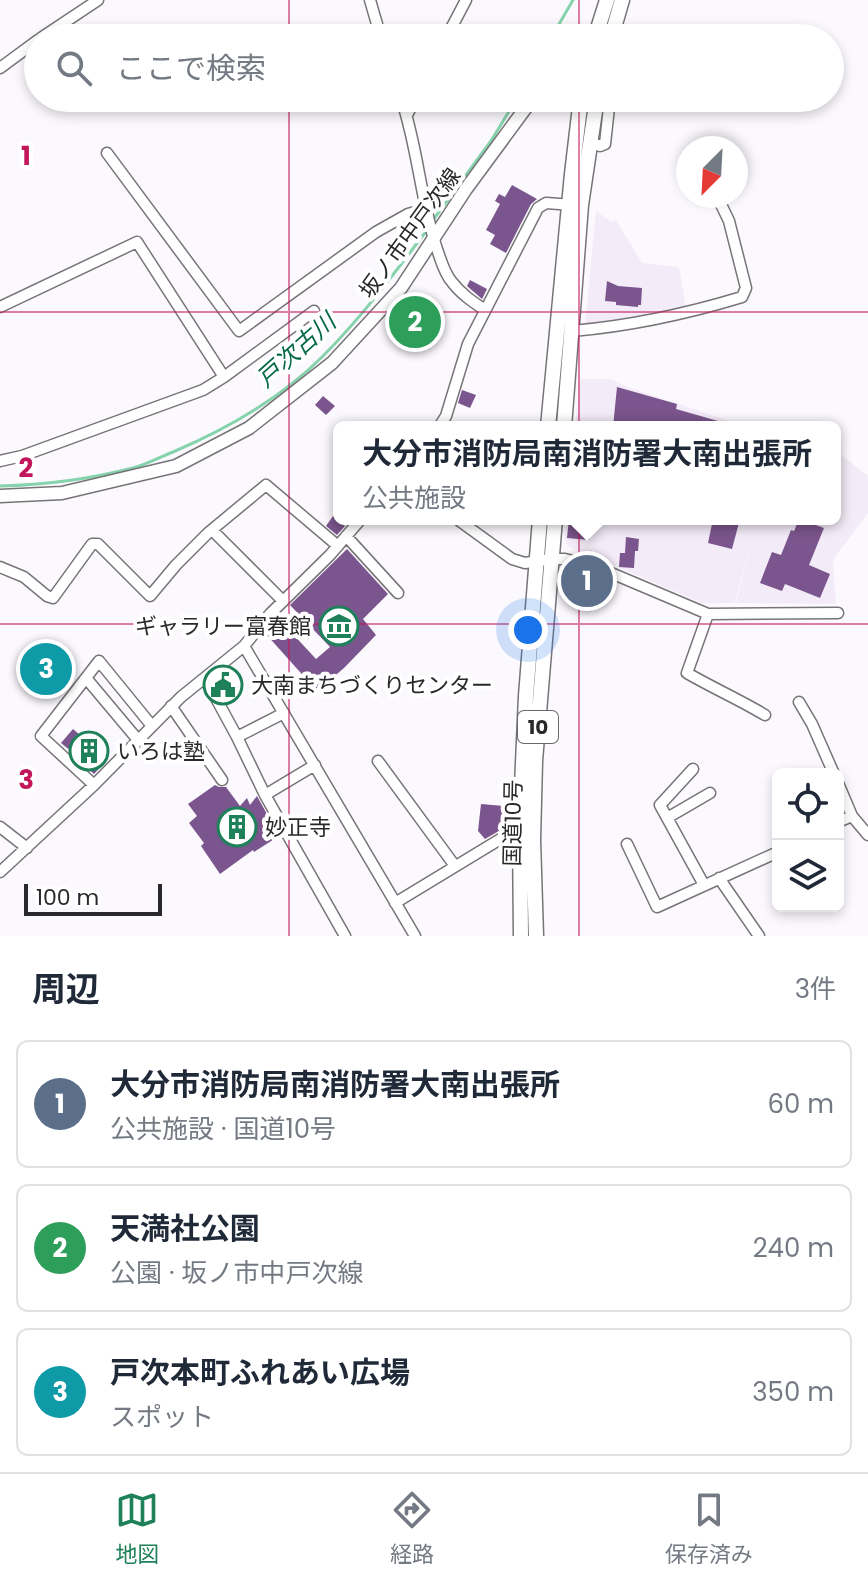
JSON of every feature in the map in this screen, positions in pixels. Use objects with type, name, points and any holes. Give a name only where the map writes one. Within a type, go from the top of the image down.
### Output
[{"type":"highway","points":[[599,24],[607,0]]},
{"type":"highway","points":[[615,24],[622,0]]},
{"type":"highway","points":[[564,421],[572,331],[580,112]]},
{"type":"highway","points":[[549,421],[575,205],[595,112]]},
{"type":"highway","name":"国道10号","points":[[521,936],[527,832],[549,597],[540,525]]},
{"type":"highway","name":"国道10号","points":[[543,560],[553,525]]},
{"type":"highway","name":"国道10号","points":[[527,832],[536,936]]},
{"type":"main road","name":"坂ノ市中戸次線","points":[[0,496],[62,493],[176,466],[249,428],[332,363],[401,288],[432,234],[523,112]]},
{"type":"street","points":[[62,24],[98,0]]},
{"type":"street","points":[[370,0],[377,24]]},
{"type":"street","points":[[453,24],[466,0]]},
{"type":"street","points":[[0,68],[24,51]]},
{"type":"street","points":[[406,112],[426,211],[445,273],[468,299],[485,310]]},
{"type":"street","points":[[590,142],[600,146],[605,144],[608,112]]},
{"type":"street","points":[[107,153],[239,331],[376,232],[408,214],[426,211]]},
{"type":"street","points":[[443,421],[468,344],[538,208],[546,203],[575,205]]},
{"type":"street","points":[[572,331],[613,328],[688,313],[742,297],[746,288],[723,208]]},
{"type":"street","points":[[0,307],[137,242],[224,377]]},
{"type":"street","points":[[0,461],[22,456],[203,390],[314,311]]},
{"type":"street","points":[[0,567],[24,577],[53,598],[92,544],[98,544],[150,596],[212,530],[266,485],[338,546]]},
{"type":"street","points":[[0,872],[94,785],[171,706],[244,646],[356,525]]},
{"type":"street","points":[[465,525],[512,559],[525,563],[565,559],[604,570],[708,614],[838,613]]},
{"type":"street","points":[[212,530],[283,601]]},
{"type":"street","points":[[346,536],[398,593]]},
{"type":"street","points":[[708,614],[687,673],[765,715]]},
{"type":"street","points":[[244,646],[415,936]]},
{"type":"street","points":[[94,785],[41,736],[99,661],[152,726]]},
{"type":"street","points":[[86,678],[138,740]]},
{"type":"street","points":[[205,678],[265,795],[345,936]]},
{"type":"street","points":[[799,702],[831,768]]},
{"type":"street","points":[[171,706],[222,780]]},
{"type":"street","points":[[237,737],[284,713]]},
{"type":"street","points":[[378,761],[455,866]]},
{"type":"street","points":[[265,795],[315,765]]},
{"type":"street","points":[[693,769],[660,805],[704,885]]},
{"type":"street","points":[[667,818],[710,793]]},
{"type":"street","points":[[844,797],[852,816],[868,835]]},
{"type":"street","points":[[844,819],[852,816]]},
{"type":"street","points":[[0,827],[27,848]]},
{"type":"street","points":[[395,903],[507,835],[527,832]]},
{"type":"street","points":[[627,844],[657,907],[772,855]]},
{"type":"street","points":[[719,878],[759,936]]},
{"type":"shaded area","points":[[596,211],[611,222],[616,220],[642,263],[679,267],[686,309],[620,322],[585,325]]},
{"type":"shaded area","points":[[580,379],[611,379],[730,421],[576,421]]},
{"type":"shaded area","points":[[841,455],[868,476],[868,513],[833,564],[836,604],[736,603],[754,530],[735,603],[702,603],[568,546],[566,525],[841,525]]},
{"type":"green space","points":[[404,300],[443,323],[422,344],[388,321]]},
{"type":"building","points":[[512,185],[537,199],[531,204],[506,253],[490,244],[495,235],[486,230],[500,204],[495,201],[499,194],[505,197]]},
{"type":"building","points":[[470,280],[487,289],[482,299],[467,286]]},
{"type":"building","points":[[607,281],[618,286],[642,288],[641,305],[616,305],[616,302],[605,301]]},
{"type":"building","points":[[617,387],[677,404],[676,409],[718,421],[614,421]]},
{"type":"building","points":[[462,390],[476,395],[470,408],[458,403]]},
{"type":"building","points":[[323,396],[335,406],[326,415],[315,405]]},
{"type":"building","points":[[333,516],[333,525],[345,526],[337,535],[326,526]]},
{"type":"building","points":[[568,525],[591,525],[589,540],[567,538]]},
{"type":"building","points":[[712,525],[738,525],[732,549],[708,543]]},
{"type":"building","points":[[796,525],[824,528],[809,565],[830,574],[820,598],[785,584],[782,591],[760,583],[772,552],[781,555],[791,530],[794,531]]},
{"type":"building","points":[[626,537],[639,539],[634,568],[619,567],[620,553],[625,553]]},
{"type":"building","points":[[347,549],[388,594],[363,619],[376,635],[317,691],[265,633],[278,618],[316,659],[330,647],[290,605]]},
{"type":"building","name":"いろは塾","points":[[73,729],[108,759],[94,774],[61,743]]},
{"type":"building","name":"妙正寺","points":[[215,785],[226,787],[240,806],[247,798],[250,805],[257,796],[279,836],[220,874],[201,846],[204,843],[189,823],[197,816],[188,804]]},
{"type":"building","points":[[481,804],[504,806],[504,828],[485,839],[478,831]]},
{"type":"waterway","name":"戸次古川","points":[[559,24],[573,0]]},
{"type":"waterway","name":"戸次古川","points":[[433,220],[509,112]]},
{"type":"waterway","name":"戸次古川","points":[[0,486],[67,481],[133,468],[193,443],[252,412],[306,372],[336,342],[427,230]]},
{"type":"place","name":"天満社公園","points":[[415,322]]},
{"type":"place","name":"大分市消防局南消防署大南出張所","points":[[587,581]]},
{"type":"place","name":"ギャラリー富春館","points":[[339,626]]},
{"type":"place","name":"戸次本町ふれあい広場","points":[[46,669]]},
{"type":"place","name":"大南まちづくりセンター","points":[[223,685]]},
{"type":"place","name":"いろは塾","points":[[89,751]]},
{"type":"place","name":"妙正寺","points":[[237,827]]}]
